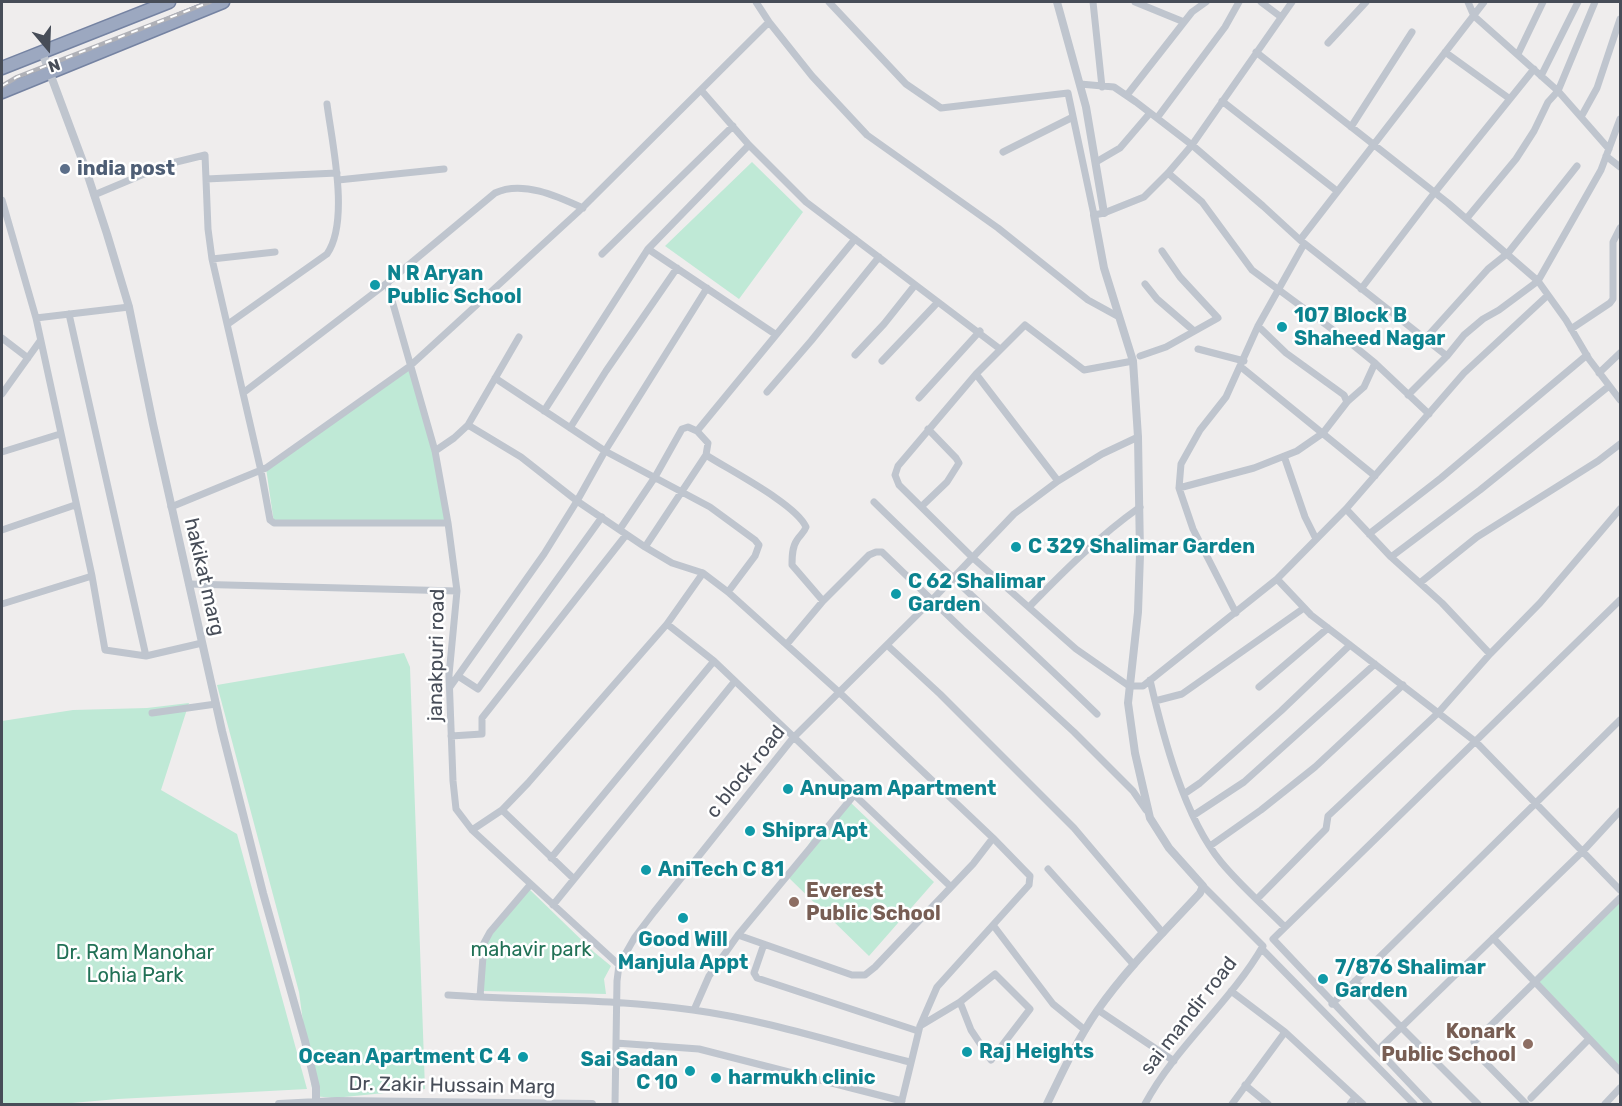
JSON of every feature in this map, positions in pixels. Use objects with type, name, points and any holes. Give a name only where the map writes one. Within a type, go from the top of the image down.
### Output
[{"type":"highway","points":[[2,68],[169,2]]},
{"type":"highway","points":[[2,92],[210,4],[223,2]]},
{"type":"street","points":[[756,2],[812,76],[867,135],[998,228],[1088,300],[1119,317]]},
{"type":"street","points":[[829,2],[906,84],[941,108],[1068,93],[1104,268],[1119,317],[1136,358],[1140,507],[1138,612],[1128,703],[1150,818]]},
{"type":"street","points":[[1057,2],[1086,107],[1104,213]]},
{"type":"street","points":[[1094,2],[1102,87]]},
{"type":"street","points":[[1136,2],[1184,22]]},
{"type":"street","points":[[1127,95],[1184,22],[1199,5],[1206,2]]},
{"type":"street","points":[[1157,118],[1225,27],[1239,2]]},
{"type":"street","points":[[1261,2],[1281,17]]},
{"type":"street","points":[[1094,215],[1144,197],[1168,173],[1192,145],[1292,2]]},
{"type":"street","points":[[1328,43],[1366,2]]},
{"type":"street","points":[[1468,2],[1474,16],[1558,91],[1620,167]]},
{"type":"street","points":[[1236,613],[1193,530],[1179,488],[1180,464],[1200,430],[1226,397],[1258,326],[1302,242],[1336,191],[1484,2]]},
{"type":"street","points":[[1518,54],[1543,2]]},
{"type":"street","points":[[1541,76],[1578,2]]},
{"type":"street","points":[[1467,218],[1516,159],[1534,131],[1548,102],[1558,91],[1595,2]]},
{"type":"street","points":[[1581,117],[1597,88],[1620,19]]},
{"type":"street","points":[[171,507],[261,471],[410,366],[583,208],[769,22]]},
{"type":"street","points":[[1351,127],[1412,32]]},
{"type":"street","name":"hakikat marg","points":[[42,52],[94,195],[129,307],[216,704],[263,893],[305,1041],[315,1101]]},
{"type":"street","points":[[1256,52],[1435,192],[1538,281],[1599,373],[1620,400]]},
{"type":"street","points":[[1445,52],[1510,99]]},
{"type":"street","points":[[1361,289],[1534,69]]},
{"type":"street","points":[[1080,84],[1114,87],[1150,112],[1192,145],[1302,242],[1447,356]]},
{"type":"street","points":[[701,90],[749,145],[806,202],[980,331],[1000,349]]},
{"type":"street","points":[[1222,101],[1336,191]]},
{"type":"street","points":[[228,324],[327,254],[336,238],[337,177],[327,104]]},
{"type":"street","points":[[1096,162],[1120,148],[1150,112]]},
{"type":"street","points":[[1003,152],[1073,117]]},
{"type":"street","points":[[1408,395],[1447,356],[1464,335],[1538,281],[1601,170],[1620,119]]},
{"type":"street","points":[[602,254],[733,126]]},
{"type":"street","points":[[544,411],[648,249],[749,145]]},
{"type":"street","points":[[94,195],[168,164],[205,155],[208,229],[212,259],[261,471],[268,514],[274,523],[448,523]]},
{"type":"street","points":[[1425,339],[1488,269],[1508,253],[1576,166]]},
{"type":"street","points":[[206,179],[337,177],[444,169]]},
{"type":"street","points":[[1168,173],[1202,202],[1252,270],[1279,288],[1375,363],[1429,414]]},
{"type":"street","points":[[243,393],[387,283],[487,198],[503,189],[544,192],[583,208]]},
{"type":"street","points":[[2,200],[36,318],[92,576],[105,650],[146,656],[202,643]]},
{"type":"street","points":[[1571,329],[1613,299],[1613,242],[1620,228]]},
{"type":"street","points":[[697,431],[855,238]]},
{"type":"street","points":[[648,249],[775,334]]},
{"type":"street","points":[[212,259],[275,252]]},
{"type":"street","points":[[1162,252],[1180,277],[1218,317],[1166,347],[1136,358],[1084,370],[1025,325],[976,374],[928,429],[898,466],[895,475],[899,485],[973,558],[1076,649],[1129,686],[1143,686],[1277,579],[1346,509],[1464,373],[1548,295]]},
{"type":"street","points":[[767,392],[879,257]]},
{"type":"street","points":[[570,428],[677,268]]},
{"type":"street","name":"janakpuri road","points":[[387,283],[435,451],[457,591],[450,688],[456,809],[472,830],[619,965]]},
{"type":"street","points":[[1145,284],[1157,299],[1194,332]]},
{"type":"street","points":[[855,355],[884,324],[915,285]]},
{"type":"street","points":[[450,688],[530,574],[577,501],[605,451],[707,288]]},
{"type":"street","points":[[882,361],[938,302]]},
{"type":"street","points":[[36,318],[129,307]]},
{"type":"street","points":[[69,314],[146,656]]},
{"type":"street","points":[[1258,326],[1286,353],[1344,395],[1347,402]]},
{"type":"street","points":[[919,398],[980,331]]},
{"type":"street","points":[[435,451],[468,425],[519,337]]},
{"type":"street","points":[[2,338],[28,358]]},
{"type":"street","points":[[2,394],[5,385],[40,340]]},
{"type":"street","points":[[1198,349],[1242,364],[1375,476]]},
{"type":"street","points":[[1599,373],[1620,353]]},
{"type":"street","points":[[1369,534],[1441,478],[1587,355]]},
{"type":"street","points":[[1179,488],[1254,468],[1297,451],[1323,433],[1347,402],[1364,387],[1375,363]]},
{"type":"street","points":[[976,374],[1058,481]]},
{"type":"street","points":[[495,378],[605,451],[710,507],[748,534],[759,545],[755,556],[728,592]]},
{"type":"street","points":[[1391,557],[1480,490],[1609,386]]},
{"type":"street","points":[[468,425],[520,457],[626,535],[672,563],[703,573],[728,592],[840,693],[993,838],[1028,872],[1031,880],[937,987],[919,1029],[901,1102],[699,1049],[616,1043]]},
{"type":"street","points":[[620,529],[655,477],[682,429],[688,427],[697,431],[708,443],[706,456],[645,547]]},
{"type":"street","points":[[922,506],[947,482],[959,463],[928,429]]},
{"type":"street","points":[[2,452],[60,434]]},
{"type":"street","name":"c block road","points":[[615,1104],[616,1002],[619,965],[635,937],[654,912],[793,738],[932,600],[1014,514],[1058,481],[1102,453],[1138,437]]},
{"type":"street","points":[[1420,582],[1477,537],[1598,461],[1620,444]]},
{"type":"street","points":[[706,456],[784,504],[804,522],[806,528],[794,546],[792,565],[823,601]]},
{"type":"street","points":[[1284,456],[1305,517],[1317,539]]},
{"type":"street","points":[[874,502],[952,579],[1025,644],[1097,714]]},
{"type":"street","points":[[2,530],[75,505]]},
{"type":"street","points":[[1029,607],[1112,526],[1140,507]]},
{"type":"street","points":[[1346,509],[1391,557],[1420,582],[1490,654]]},
{"type":"street","points":[[1257,899],[1326,829],[1328,816],[1438,713],[1490,654],[1540,603],[1620,509]]},
{"type":"street","points":[[458,676],[478,689],[602,518]]},
{"type":"street","points":[[451,736],[482,734],[482,718],[626,535]]},
{"type":"street","points":[[787,644],[823,601],[869,555],[882,552],[888,556],[1074,732],[1140,798],[1169,848],[1203,886],[1414,1104]]},
{"type":"street","points":[[472,830],[502,810],[536,774],[667,624],[703,573]]},
{"type":"street","points":[[2,604],[92,576]]},
{"type":"street","points":[[1277,579],[1304,608],[1328,628],[1476,742],[1620,890]]},
{"type":"street","points":[[189,584],[457,591]]},
{"type":"street","points":[[1429,1104],[1273,939],[1620,600]]},
{"type":"street","points":[[1155,701],[1170,699],[1182,694],[1304,608]]},
{"type":"street","points":[[667,624],[714,661],[950,886]]},
{"type":"street","points":[[1260,687],[1328,628]]},
{"type":"street","points":[[887,645],[940,694],[1074,828],[1163,933]]},
{"type":"street","points":[[1184,794],[1200,783],[1281,711],[1350,645]]},
{"type":"street","points":[[551,858],[714,661]]},
{"type":"street","points":[[1194,815],[1244,782],[1375,664]]},
{"type":"street","points":[[1150,680],[1184,794],[1210,846],[1221,862],[1285,927]]},
{"type":"street","points":[[553,905],[735,681]]},
{"type":"street","points":[[1210,846],[1261,810],[1315,767],[1403,685]]},
{"type":"street","points":[[152,713],[216,704]]},
{"type":"street","points":[[1332,1004],[1620,720]]},
{"type":"street","points":[[694,1010],[709,976],[738,935],[855,794]]},
{"type":"street","points":[[502,810],[574,879]]},
{"type":"street","points":[[1382,1046],[1620,811]]},
{"type":"street","points":[[738,935],[852,975],[865,975],[973,864],[993,838]]},
{"type":"street","points":[[1048,869],[1134,965]]},
{"type":"street","points":[[480,997],[484,943],[490,932],[530,885]]},
{"type":"street","points":[[1047,1104],[1085,1030],[1098,1010],[1134,965],[1200,893],[1203,886]]},
{"type":"street","points":[[1474,1042],[1620,898]]},
{"type":"street","points":[[993,925],[1053,1004],[1085,1030]]},
{"type":"street","points":[[1493,938],[1620,1071]]},
{"type":"street","points":[[764,944],[754,973],[757,978],[919,1029]]},
{"type":"street","name":"sai mandir road","points":[[1145,1104],[1174,1061],[1262,949]]},
{"type":"street","points":[[919,1029],[960,1002],[995,974],[1030,1011],[991,1060],[971,1030],[960,1002]]},
{"type":"street","points":[[1355,981],[1478,1104]]},
{"type":"street","points":[[1231,991],[1285,1032],[1363,1104]]},
{"type":"street","points":[[448,995],[616,1002],[694,1010],[742,1018],[910,1062]]},
{"type":"street","points":[[1098,1010],[1174,1061]]},
{"type":"street","points":[[1232,1104],[1285,1032]]},
{"type":"street","points":[[1479,1054],[1529,1101],[1589,1039]]},
{"type":"street","points":[[1245,1085],[1268,1104]]},
{"type":"street","points":[[1605,1104],[1620,1088]]},
{"type":"street","points":[[1350,1104],[1355,1097]]},
{"type":"street","name":"Dr. Zakir Hussain Marg","points":[[279,1104],[315,1101],[592,1104]]},
{"type":"green space","points":[[752,162],[803,212],[739,299],[665,246]]},
{"type":"green space","points":[[410,366],[435,451],[448,523],[274,523],[266,468]]},
{"type":"green space","points":[[404,653],[410,667],[425,1089],[334,1098],[313,1096],[299,992],[217,685]]},
{"type":"green space","name":"Dr. Ram Manohar Lohia Park","points":[[189,703],[161,790],[237,834],[307,1089],[60,1104],[2,1104],[2,721],[73,710],[147,708]]},
{"type":"green space","points":[[850,802],[934,882],[869,956],[788,877],[814,836]]},
{"type":"green space","name":"mahavir park","points":[[527,887],[611,966],[604,979],[606,994],[483,991],[484,936]]},
{"type":"green space","points":[[1620,898],[1620,1071],[1535,982]]},
{"type":"railway","points":[[2,86],[17,77],[210,2]]},
{"type":"place","name":"india post","points":[[65,169]]},
{"type":"place","name":"N R Aryan Public School","points":[[375,285]]},
{"type":"place","name":"107 Block B Shaheed Nagar","points":[[1282,327]]},
{"type":"place","name":"C 329 Shalimar Garden","points":[[1016,547]]},
{"type":"place","name":"C 62 Shalimar Garden","points":[[896,594]]},
{"type":"place","name":"Anupam Apartment","points":[[788,789]]},
{"type":"place","name":"Shipra Apt","points":[[750,831]]},
{"type":"place","name":"AniTech C 81","points":[[646,870]]},
{"type":"place","name":"Everest Public School","points":[[794,902]]},
{"type":"place","name":"Good Will Manjula Appt","points":[[683,918]]},
{"type":"place","name":"7/876 Shalimar Garden","points":[[1323,979]]},
{"type":"place","name":"Konark Public School","points":[[1528,1044]]},
{"type":"place","name":"Raj Heights","points":[[967,1052]]},
{"type":"place","name":"Ocean Apartment C 4","points":[[523,1057]]},
{"type":"place","name":"Sai Sadan C 10","points":[[690,1071]]},
{"type":"place","name":"harmukh clinic","points":[[716,1078]]}]
